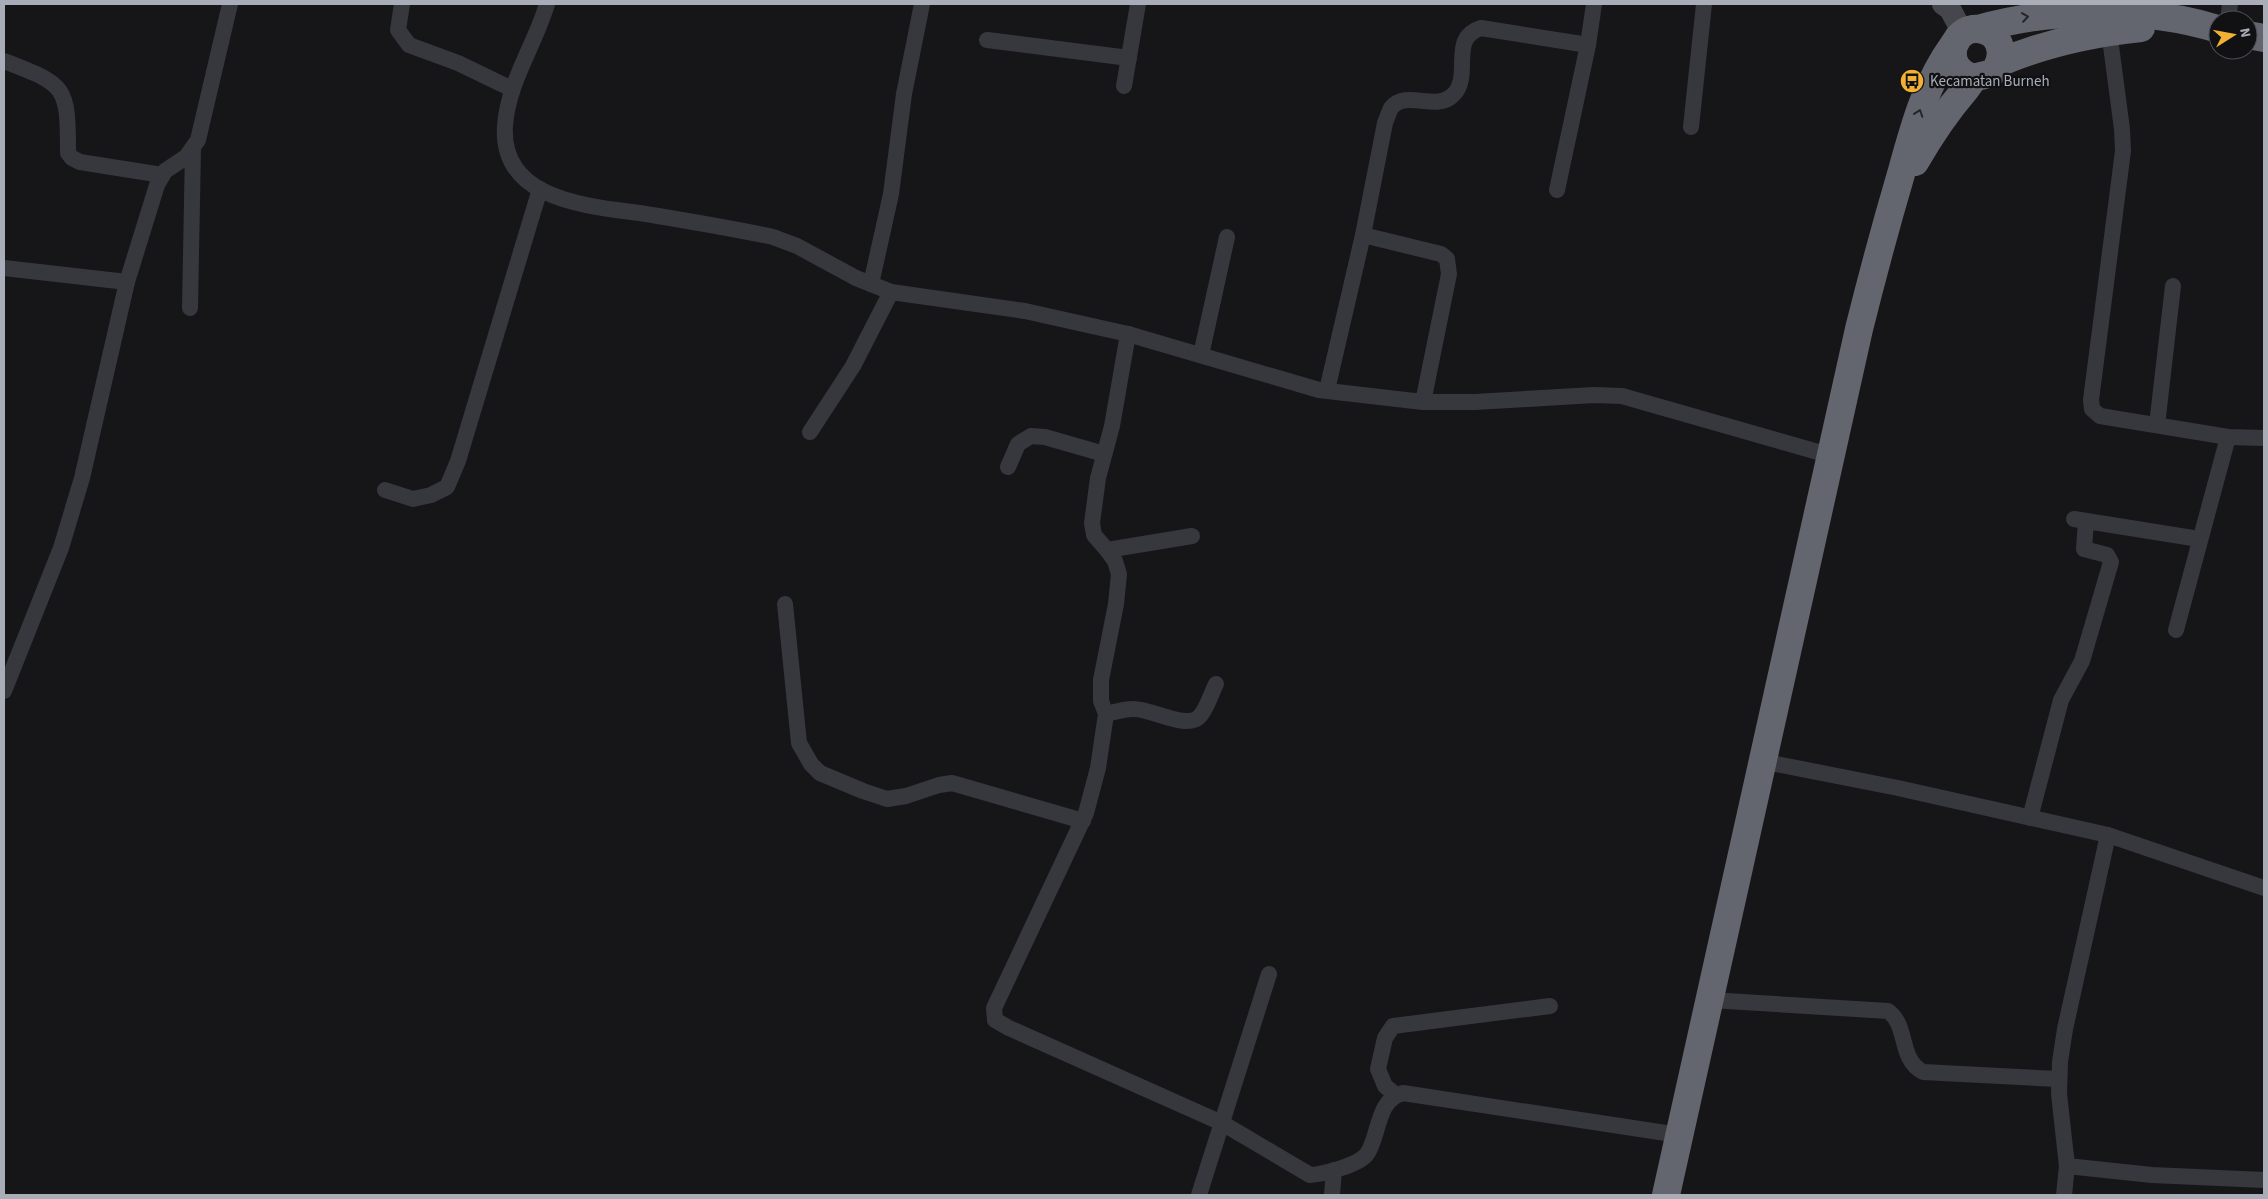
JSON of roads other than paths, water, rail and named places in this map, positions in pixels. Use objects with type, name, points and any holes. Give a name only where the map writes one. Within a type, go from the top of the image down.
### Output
[{"type":"highway","points":[[1666,1195],[1761,761],[1832,456],[1859,329],[1890,210],[1926,94],[1937,67],[1965,35],[2011,19],[2065,13],[2105,22]]},
{"type":"highway","points":[[1999,62],[2105,22],[2154,16],[2208,24]]},
{"type":"highway","points":[[1986,30],[1997,40],[2001,55],[1999,62],[1990,74],[1975,78],[1968,76],[1956,66],[1953,59],[1965,35],[1986,30]]},
{"type":"highway","points":[[1890,210],[1931,134],[1975,78]]},
{"type":"main road","points":[[1943,4],[1950,9],[1965,35]]},
{"type":"street","points":[[4,691],[61,548],[82,478],[127,282],[162,175],[186,157],[198,140],[230,4]]},
{"type":"street","points":[[402,4],[398,30],[409,45],[458,63],[512,89]]},
{"type":"street","points":[[547,4],[512,89],[506,124],[505,144],[512,162],[519,173],[540,189],[557,198],[595,207],[773,237],[797,246],[871,284],[891,292],[1025,311],[1128,334],[1327,390],[1423,402],[1475,402],[1594,395],[1622,396],[1832,456]]},
{"type":"street","points":[[871,284],[891,194],[904,94],[922,4]]},
{"type":"street","points":[[1124,86],[1138,4]]},
{"type":"street","points":[[1557,190],[1588,45],[1594,4]]},
{"type":"street","points":[[1691,127],[1704,4]]},
{"type":"street","points":[[2105,22],[2122,129],[2123,151],[2090,400],[2092,408],[2100,416],[2228,437],[2264,438]]},
{"type":"street","points":[[1327,390],[1363,235],[1386,123],[1392,107],[1403,100],[1442,103],[1454,94],[1460,83],[1464,42],[1472,31],[1481,28],[1588,45]]},
{"type":"street","points":[[987,40],[1129,58]]},
{"type":"street","points":[[4,61],[47,79],[59,88],[66,104],[68,152],[72,158],[80,162],[162,175]]},
{"type":"street","points":[[190,308],[193,148]]},
{"type":"street","points":[[385,490],[413,499],[431,495],[447,487],[458,461],[540,189]]},
{"type":"street","points":[[1363,235],[1441,254],[1447,259],[1449,274],[1423,402]]},
{"type":"street","points":[[1201,355],[1227,237]]},
{"type":"street","points":[[4,268],[127,282]]},
{"type":"street","points":[[2157,425],[2173,286]]},
{"type":"street","points":[[810,432],[853,366],[891,292]]},
{"type":"street","points":[[1128,334],[1098,478],[1092,523],[1094,535],[1114,561],[1119,580],[1101,680],[1101,701],[1106,714],[1098,768],[1083,821],[994,1008],[995,1020],[1009,1028],[1222,1123],[1310,1176],[1354,1163],[1366,1154],[1389,1100],[1396,1095],[1409,1093],[1679,1135]]},
{"type":"street","points":[[1008,467],[1018,444],[1031,436],[1044,437],[1104,454]]},
{"type":"street","points":[[2176,630],[2228,437]]},
{"type":"street","points":[[2030,818],[2061,700],[2082,661],[2111,562],[2107,554],[2084,549],[2080,520],[2199,539]]},
{"type":"street","points":[[1107,550],[1192,536]]},
{"type":"street","points":[[785,604],[800,742],[812,764],[820,773],[863,792],[887,799],[906,796],[939,785],[952,783],[1083,821]]},
{"type":"street","points":[[1106,714],[1132,709],[1147,710],[1176,720],[1192,720],[1200,716],[1216,684]]},
{"type":"street","points":[[1761,761],[1898,788],[2108,835],[2264,888]]},
{"type":"street","points":[[2064,1195],[2067,1166],[2058,1078],[2065,1029],[2108,835]]},
{"type":"street","points":[[1199,1195],[1269,974]]},
{"type":"street","points":[[1710,1000],[1888,1011],[1893,1015],[1902,1034],[1909,1060],[1914,1067],[1922,1072],[2058,1078]]},
{"type":"street","points":[[1396,1095],[1385,1086],[1378,1069],[1385,1038],[1393,1026],[1550,1006]]},
{"type":"street","points":[[2067,1166],[2152,1175],[2264,1180]]},
{"type":"street","points":[[1332,1195],[1334,1170]]},
{"type":"place","name":"Kecamatan Burneh","points":[[1912,81]]}]
